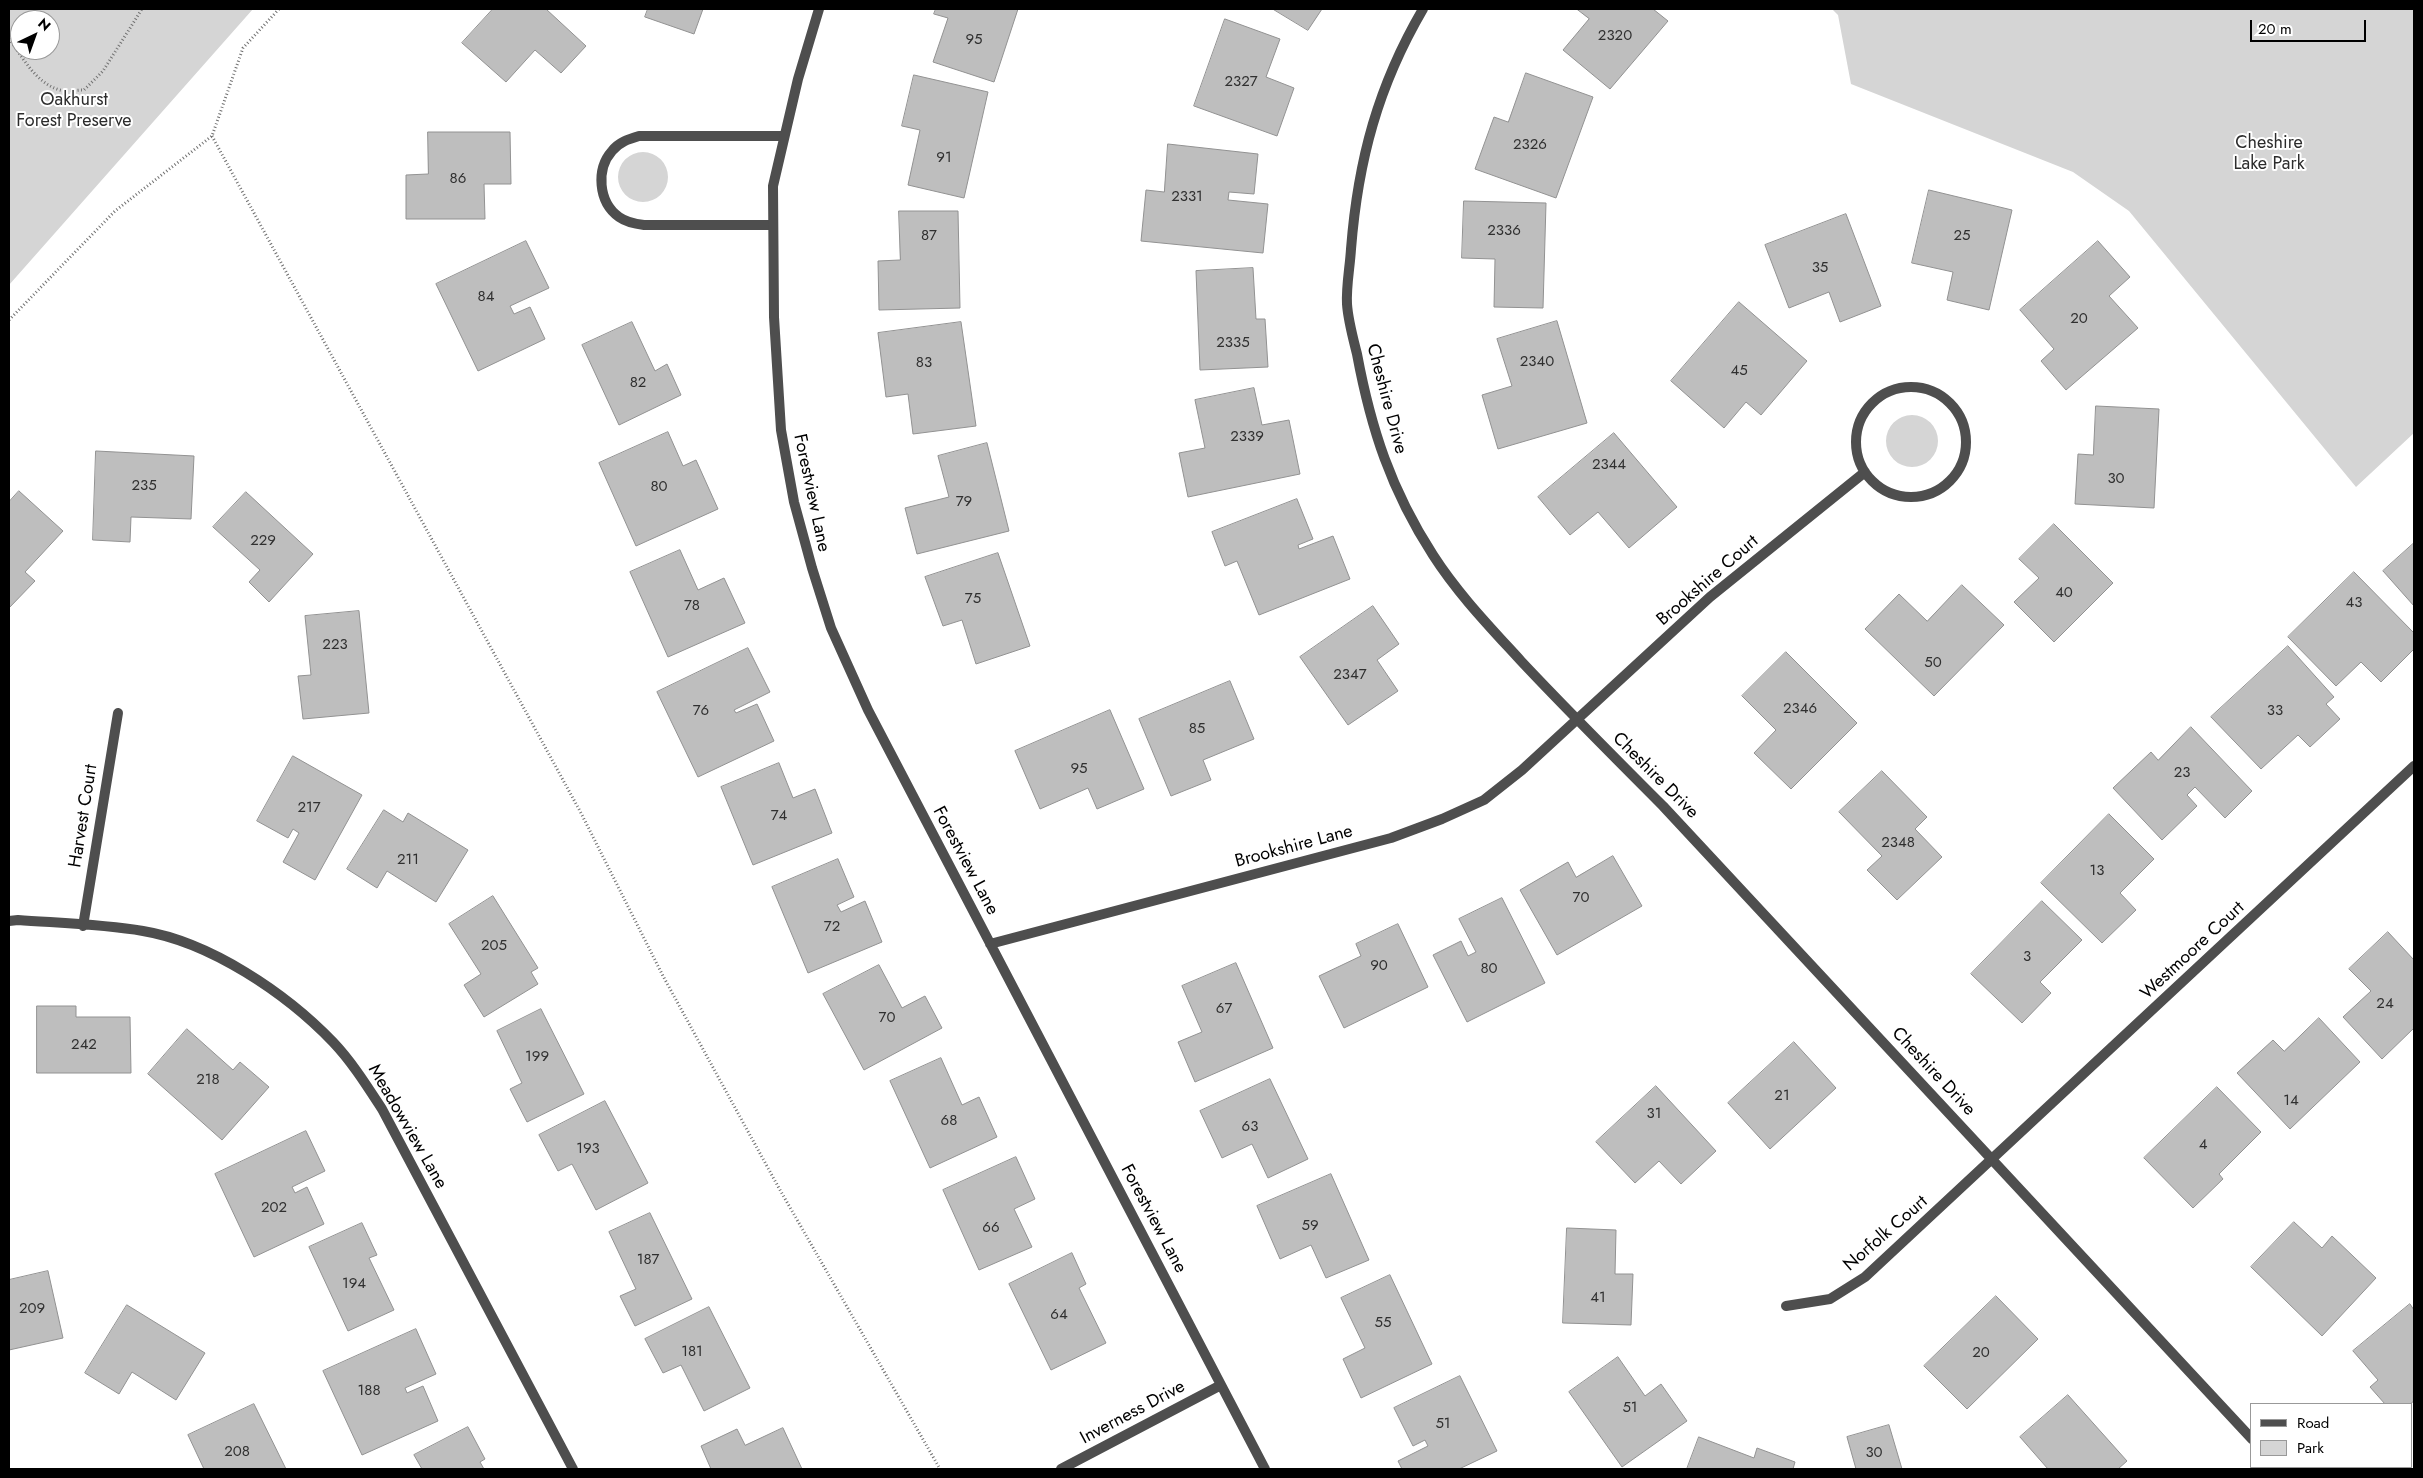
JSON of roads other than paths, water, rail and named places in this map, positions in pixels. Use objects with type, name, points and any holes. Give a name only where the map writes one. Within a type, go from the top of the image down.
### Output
[{"type":"street","name":"Forestview Lane","points":[[819,9],[798,78],[773,186],[772,225],[774,317],[781,430],[794,502],[812,568],[831,628],[868,710],[1265,1469]]},
{"type":"street","name":"Cheshire Drive","points":[[1423,9],[1406,37],[1374,116],[1362,162],[1354,206],[1347,305],[1366,401],[1378,445],[1396,487],[1434,556],[1482,618],[1576,720],[1663,806],[2250,1437]]},
{"type":"street","points":[[772,225],[644,225],[630,223],[617,216],[608,205],[602,192],[601,178],[604,163],[612,150],[625,141],[639,136],[784,136]]},
{"type":"street","points":[[1903,388],[1921,388],[1930,391],[1938,394],[1952,406],[1962,421],[1966,447],[1965,456],[1958,473],[1945,486],[1929,495],[1912,497],[1894,494],[1877,486],[1865,472],[1858,455],[1856,437],[1861,420],[1871,405],[1886,394],[1903,388]]},
{"type":"street","name":"Brookshire Court","points":[[1576,720],[1710,597],[1865,472]]},
{"type":"street","name":"Harvest Court","points":[[83,926],[118,713]]},
{"type":"street","name":"Brookshire Lane","points":[[990,944],[1391,838],[1442,819],[1484,800],[1522,770],[1576,720]]},
{"type":"street","name":"Westmoore Court","points":[[1993,1159],[2414,766]]},
{"type":"street","name":"Meadowview Lane","points":[[9,921],[18,920],[143,931],[183,943],[219,958],[269,987],[305,1015],[334,1043],[360,1074],[382,1109],[573,1469]]},
{"type":"street","name":"Norfolk Court","points":[[1786,1306],[1830,1299],[1864,1277],[1993,1159]]},
{"type":"street","name":"Inverness Drive","points":[[1061,1469],[1221,1385]]},
{"type":"park label","name":"Oakhurst Forest Preserve","points":[[74,111]]},
{"type":"park label","name":"Cheshire Lake Park","points":[[2269,154]]}]
